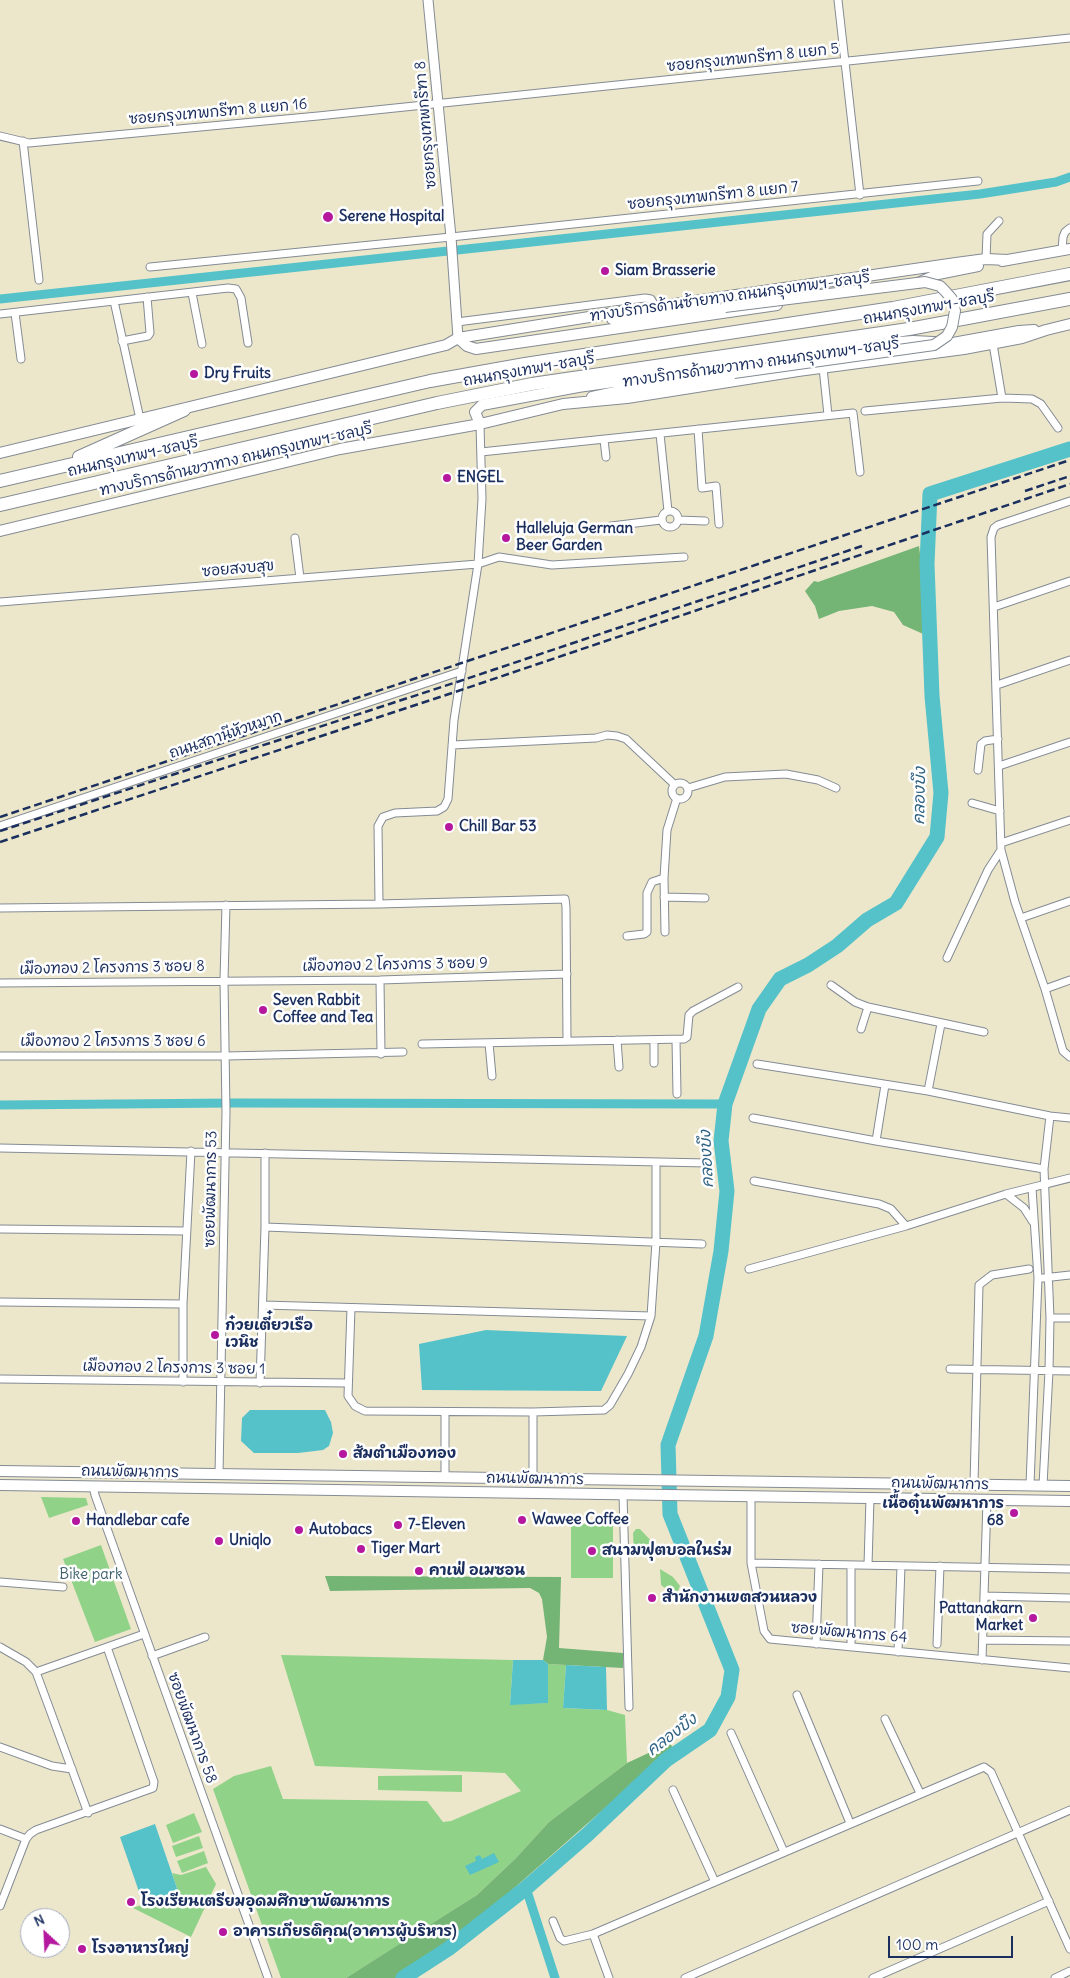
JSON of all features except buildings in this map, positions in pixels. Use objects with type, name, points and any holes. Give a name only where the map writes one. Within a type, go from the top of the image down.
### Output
[{"type":"highway","name":"ถนนกรุงเทพฯ-ชลบุรี","points":[[0,481],[430,381],[525,364],[893,308],[1070,274]]},
{"type":"highway","name":"ถนนกรุงเทพฯ-ชลบุรี","points":[[0,504],[437,403],[522,386],[909,329],[1070,299]]},
{"type":"highway","points":[[54,469],[184,410]]},
{"type":"highway","points":[[0,511],[58,491]]},
{"type":"main road","name":"ทางบริการด้านซ้ายทาง ถนนกรุงเทพฯ-ชลบุรี","points":[[458,338],[463,344],[471,348],[486,348],[904,286],[915,284],[938,274],[1066,250]]},
{"type":"main road","name":"ทางบริการด้านซ้ายทาง ถนนกรุงเทพฯ-ชลบุรี","points":[[0,453],[184,410],[446,345],[458,338],[553,322],[986,259],[1008,260]]},
{"type":"main road","points":[[562,404],[648,385],[934,345],[947,336],[952,327],[955,311],[952,299],[940,286],[925,282],[631,318],[588,317]]},
{"type":"main road","points":[[553,322],[550,331],[555,338]]},
{"type":"main road","name":"ทางบริการด้านขวาทาง ถนนกรุงเทพฯ-ชลบุรี","points":[[0,531],[340,449],[480,424],[562,404],[620,399],[994,344],[1070,324]]},
{"type":"main road","name":"ทางบริการด้านขวาทาง ถนนกรุงเทพฯ-ชลบุรี","points":[[480,424],[475,412],[482,405],[578,387],[888,344],[913,341],[953,342],[1019,331],[1046,330]]},
{"type":"main road","points":[[475,335],[478,344],[486,348]]},
{"type":"main road","name":"ถนนพัฒนาการ","points":[[0,1471],[1070,1486]]},
{"type":"main road","points":[[93,1486],[94,1472]]},
{"type":"main road","points":[[219,1474],[224,1489]]},
{"type":"main road","points":[[490,1478],[490,1493]]},
{"type":"main road","name":"ถนนพัฒนาการ","points":[[0,1484],[655,1496],[1070,1501]]},
{"type":"main road","points":[[987,1500],[988,1485]]},
{"type":"street","name":"ซอยกรุงเทพกรีฑา 8","points":[[428,0],[451,239],[458,338]]},
{"type":"street","points":[[838,0],[860,194]]},
{"type":"street","name":"ซอยกรุงเทพกรีฑา 8 แยก 5","points":[[438,104],[1070,38]]},
{"type":"street","name":"ซอยกรุงเทพกรีฑา 8 แยก 16","points":[[0,136],[29,143],[438,104]]},
{"type":"street","points":[[23,142],[39,280]]},
{"type":"street","name":"ซอยกรุงเทพกรีฑา 8 แยก 7","points":[[150,267],[451,239],[978,181]]},
{"type":"street","points":[[986,259],[988,234],[999,221]]},
{"type":"street","points":[[1066,250],[1063,237],[1070,228]]},
{"type":"street","points":[[0,314],[228,288],[236,290],[241,298],[248,343]]},
{"type":"street","points":[[192,292],[202,344]]},
{"type":"street","points":[[122,341],[148,336],[150,333],[147,298]]},
{"type":"street","points":[[457,322],[645,298],[652,299],[656,307]]},
{"type":"street","points":[[114,301],[140,419]]},
{"type":"street","points":[[15,313],[21,359]]},
{"type":"street","points":[[994,344],[1002,398]]},
{"type":"street","points":[[823,368],[828,416]]},
{"type":"street","points":[[865,411],[1002,398],[1032,399],[1041,404],[1058,428]]},
{"type":"street","points":[[481,452],[853,413],[860,472]]},
{"type":"street","points":[[379,904],[378,826],[383,817],[395,813],[437,811],[444,807],[448,799],[452,745],[478,564],[482,499],[480,424]]},
{"type":"street","points":[[698,430],[702,488],[716,486],[719,524]]},
{"type":"street","points":[[660,434],[668,511]]},
{"type":"street","points":[[604,440],[606,457]]},
{"type":"street","points":[[1070,501],[998,525],[994,528],[992,537],[1001,846],[1021,918],[1045,989],[1063,1051],[1070,1057]]},
{"type":"street","points":[[668,511],[675,513],[678,520]]},
{"type":"street","points":[[661,520],[668,511]]},
{"type":"street","points":[[661,520],[665,526],[671,527],[678,520],[705,521]]},
{"type":"street","points":[[610,526],[661,520]]},
{"type":"street","points":[[295,538],[300,578]]},
{"type":"street","name":"ซอยสงบสุข","points":[[0,602],[478,564],[499,557],[552,565],[684,557]]},
{"type":"street","points":[[994,606],[1070,581]]},
{"type":"street","points":[[997,685],[1070,660]]},
{"type":"street","name":"ถนนสถานีหัวหมาก","points":[[0,826],[462,671]]},
{"type":"street","points":[[452,745],[596,738],[607,735],[617,736],[632,744],[675,784]]},
{"type":"street","points":[[978,770],[981,744],[985,741],[998,739]]},
{"type":"street","points":[[999,766],[1070,742]]},
{"type":"street","points":[[688,788],[725,777],[786,774],[818,780],[836,788]]},
{"type":"street","points":[[675,784],[682,783],[688,788]]},
{"type":"street","points":[[675,784],[672,791],[677,798]]},
{"type":"street","points":[[677,798],[685,798],[688,788]]},
{"type":"street","points":[[665,932],[664,878],[667,830],[677,798]]},
{"type":"street","points":[[972,803],[1000,811]]},
{"type":"street","points":[[947,958],[1001,846],[1070,820]]},
{"type":"street","points":[[627,936],[647,932],[647,893],[652,882],[664,878]]},
{"type":"street","points":[[664,897],[705,898]]},
{"type":"street","points":[[0,908],[379,904],[565,899],[567,1040]]},
{"type":"street","points":[[1021,918],[1070,901]]},
{"type":"street","name":"ซอยพัฒนาการ 53","points":[[219,1474],[226,1112],[224,980],[226,905]]},
{"type":"street","name":"เมืองทอง 2 โครงการ 3 ซอย 9","points":[[224,980],[380,980],[567,974]]},
{"type":"street","name":"เมืองทอง 2 โครงการ 3 ซอย 8","points":[[0,983],[224,980]]},
{"type":"street","points":[[380,980],[381,1054]]},
{"type":"street","points":[[1045,989],[1070,980]]},
{"type":"street","points":[[831,985],[855,1002],[868,1007],[984,1032]]},
{"type":"street","points":[[422,1044],[567,1040],[676,1040],[687,1037],[687,1018],[693,1011],[738,987]]},
{"type":"street","points":[[861,1029],[868,1007]]},
{"type":"street","points":[[928,1091],[941,1024]]},
{"type":"street","points":[[617,1040],[619,1066]]},
{"type":"street","points":[[654,1040],[654,1063]]},
{"type":"street","points":[[676,1040],[677,1094]]},
{"type":"street","points":[[489,1043],[492,1076]]},
{"type":"street","name":"เมืองทอง 2 โครงการ 3 ซอย 6","points":[[0,1056],[226,1056],[381,1054],[402,1052]]},
{"type":"street","points":[[757,1064],[928,1091],[1050,1116],[1070,1118]]},
{"type":"street","points":[[876,1141],[885,1085]]},
{"type":"street","points":[[1043,1485],[1050,1318],[1044,1169],[1050,1116]]},
{"type":"street","points":[[753,1118],[1044,1169]]},
{"type":"street","points":[[0,1148],[707,1163]]},
{"type":"street","points":[[183,1382],[186,1231],[191,1151]]},
{"type":"street","points":[[260,1383],[265,1227],[264,1153]]},
{"type":"street","points":[[351,1308],[348,1396],[355,1406],[365,1411],[533,1412],[604,1410],[610,1405],[628,1374],[641,1347],[651,1316],[656,1242],[656,1162]]},
{"type":"street","points":[[749,1269],[906,1226],[1006,1194],[1070,1178]]},
{"type":"street","points":[[754,1181],[878,1204],[891,1209],[906,1226]]},
{"type":"street","points":[[1030,1485],[1034,1370],[1038,1322],[1038,1278],[1032,1188]]},
{"type":"street","points":[[1006,1194],[1024,1208],[1033,1222]]},
{"type":"street","points":[[265,1227],[702,1244]]},
{"type":"street","points":[[0,1229],[186,1231]]},
{"type":"street","points":[[974,1484],[979,1285],[992,1275],[1029,1269]]},
{"type":"street","points":[[1038,1278],[1070,1275]]},
{"type":"street","points":[[0,1302],[184,1304]]},
{"type":"street","points":[[263,1305],[651,1316]]},
{"type":"street","points":[[1050,1318],[1070,1318]]},
{"type":"street","points":[[950,1368],[1070,1371]]},
{"type":"street","name":"เมืองทอง 2 โครงการ 3 ซอย 1","points":[[0,1379],[347,1384]]},
{"type":"street","points":[[445,1412],[445,1477]]},
{"type":"street","points":[[533,1412],[533,1478]]},
{"type":"street","name":"ซอยพัฒนาการ 58","points":[[93,1486],[144,1634],[268,1978]]},
{"type":"street","points":[[623,1495],[629,1706]]},
{"type":"street","name":"ซอยพัฒนาการ 64","points":[[750,1497],[751,1563],[758,1606],[766,1635],[773,1640],[1070,1668]]},
{"type":"street","points":[[868,1565],[870,1498]]},
{"type":"street","points":[[982,1660],[987,1500]]},
{"type":"street","points":[[751,1563],[1070,1569]]},
{"type":"street","points":[[816,1644],[819,1564]]},
{"type":"street","points":[[851,1565],[851,1648]]},
{"type":"street","points":[[898,1652],[901,1566]]},
{"type":"street","points":[[937,1644],[940,1566]]},
{"type":"street","points":[[0,1582],[63,1587]]},
{"type":"street","points":[[984,1596],[1070,1598]]},
{"type":"street","points":[[36,1672],[144,1634]]},
{"type":"street","points":[[152,1656],[205,1637]]},
{"type":"street","points":[[982,1640],[1070,1641]]},
{"type":"street","points":[[0,1647],[26,1662],[36,1672],[88,1813]]},
{"type":"street","points":[[0,1906],[26,1839],[36,1830],[150,1790],[154,1786],[107,1648]]},
{"type":"street","points":[[797,1695],[850,1824]]},
{"type":"street","points":[[885,1719],[920,1793]]},
{"type":"street","points":[[731,1733],[784,1852]]},
{"type":"street","points":[[0,1747],[52,1766],[72,1769]]},
{"type":"street","points":[[553,1921],[560,1938],[564,1941],[593,1934],[978,1768],[988,1768],[1070,1949]]},
{"type":"street","points":[[673,1790],[715,1882]]},
{"type":"street","points":[[685,1978],[1070,1810]]},
{"type":"street","points":[[0,1829],[26,1839]]},
{"type":"street","points":[[873,1978],[1048,1901]]},
{"type":"street","points":[[1061,1926],[1070,1927]]},
{"type":"street","points":[[593,1934],[609,1978]]},
{"type":"street","points":[[1056,1978],[1070,1971]]},
{"type":"green space","points":[[919,546],[930,637],[903,625],[894,612],[872,606],[839,611],[819,619],[815,606],[805,591],[814,581],[818,582]]},
{"type":"green space","points":[[41,1497],[86,1498],[88,1505],[49,1518]]},
{"type":"green space","name":"สนามฟุตบอลในร่ม","points":[[571,1524],[613,1524],[613,1578],[571,1578]]},
{"type":"green space","points":[[636,1529],[640,1529],[653,1543],[657,1554],[634,1554],[633,1533]]},
{"type":"green space","name":"Bike park","points":[[101,1545],[131,1629],[95,1642],[63,1559]]},
{"type":"green space","points":[[660,1569],[673,1577],[680,1586],[678,1591],[671,1593],[661,1585]]},
{"type":"green space","points":[[325,1576],[561,1577],[559,1648],[623,1653],[623,1668],[548,1664],[543,1660],[547,1637],[542,1599],[539,1593],[530,1588],[330,1591]]},
{"type":"green space","points":[[281,1655],[513,1660],[510,1704],[548,1703],[548,1664],[566,1665],[563,1708],[607,1710],[625,1715],[627,1763],[549,1822],[516,1858],[477,1895],[346,1978],[281,1978],[213,1789],[234,1776],[271,1766],[283,1799],[427,1801],[443,1822],[451,1821],[521,1791],[505,1773],[315,1766]]},
{"type":"green space","points":[[670,1743],[673,1748],[472,1923],[396,1978],[346,1978],[477,1895],[516,1858],[549,1822],[627,1763]]},
{"type":"green space","points":[[462,1775],[462,1792],[378,1790],[378,1776]]},
{"type":"green space","points":[[194,1813],[202,1832],[173,1843],[166,1825]]},
{"type":"green space","points":[[199,1836],[203,1848],[176,1857],[172,1846]]},
{"type":"green space","points":[[204,1851],[208,1863],[182,1873],[177,1861]]},
{"type":"green space","points":[[206,1867],[216,1884],[191,1937],[133,1908],[178,1891],[172,1873],[181,1875]]},
{"type":"water","points":[[486,1330],[627,1336],[601,1391],[422,1390],[419,1344]]},
{"type":"water","points":[[250,1410],[325,1410],[331,1422],[333,1433],[329,1446],[323,1450],[298,1453],[254,1453],[241,1441],[242,1418]]},
{"type":"water","points":[[513,1660],[543,1660],[548,1664],[548,1703],[510,1705]]},
{"type":"water","points":[[566,1665],[606,1667],[607,1710],[563,1708]]},
{"type":"water","points":[[155,1824],[179,1894],[144,1906],[120,1837]]},
{"type":"water","points":[[494,1853],[499,1862],[470,1875],[465,1866],[476,1861],[475,1857],[480,1855],[482,1859]]},
{"type":"waterway","points":[[0,299],[980,194],[1056,182],[1070,177]]},
{"type":"waterway","name":"คลองบึง","points":[[403,1978],[448,1949],[526,1888],[588,1834],[666,1760],[710,1730],[728,1697],[732,1670],[670,1514],[668,1445],[706,1336],[721,1251],[727,1191],[721,1141],[725,1104],[759,1009],[780,979],[808,965],[837,946],[867,920],[896,903],[937,837],[941,793],[932,696],[927,564],[930,494],[1070,449]]},
{"type":"waterway","points":[[0,1105],[233,1103],[725,1104]]},
{"type":"waterway","points":[[526,1888],[555,1978]]},
{"type":"railway","points":[[0,817],[1070,460]]},
{"type":"railway","points":[[1025,491],[1070,476]]},
{"type":"railway","points":[[0,842],[458,691],[1070,484]]},
{"type":"railway","points":[[0,831],[460,681],[862,546]]},
{"type":"place","name":"Serene Hospital","points":[[328,217]]},
{"type":"place","name":"Siam Brasserie","points":[[605,271]]},
{"type":"place","name":"Dry Fruits","points":[[194,374]]},
{"type":"place","name":"ENGEL","points":[[447,478]]},
{"type":"place","name":"Halleluja German Beer Garden","points":[[506,538]]},
{"type":"place","name":"Chill Bar 53","points":[[449,827]]},
{"type":"place","name":"Seven Rabbit Coffee and Tea","points":[[263,1010]]},
{"type":"place","name":"ก๋วยเตี๋ยวเรือ เวนิช","points":[[215,1335]]},
{"type":"place","name":"ส้มตำเมืองทอง","points":[[343,1454]]},
{"type":"place","name":"เนื้อตุ๋นพัฒนาการ 68","points":[[1014,1513]]},
{"type":"place","name":"Wawee Coffee","points":[[522,1520]]},
{"type":"place","name":"Handlebar cafe","points":[[76,1521]]},
{"type":"place","name":"7-Eleven","points":[[398,1525]]},
{"type":"place","name":"Autobacs","points":[[299,1530]]},
{"type":"place","name":"Uniqlo","points":[[219,1541]]},
{"type":"place","name":"Tiger Mart","points":[[361,1549]]},
{"type":"place","name":"สนามฟุตบอลในร่ม","points":[[592,1551]]},
{"type":"place","name":"คาเฟ่ อเมซอน","points":[[419,1571]]},
{"type":"place","name":"สำนักงานเขตสวนหลวง","points":[[652,1598]]},
{"type":"place","name":"Pattanakarn Market","points":[[1033,1618]]},
{"type":"place","name":"โรงเรียนเตรียมอุดมศึกษาพัฒนาการ","points":[[131,1902]]},
{"type":"place","name":"อาคารเกียรติคุณ(อาคารผู้บริหาร)","points":[[223,1932]]},
{"type":"place","name":"โรงอาหารใหญ่","points":[[82,1949]]}]
